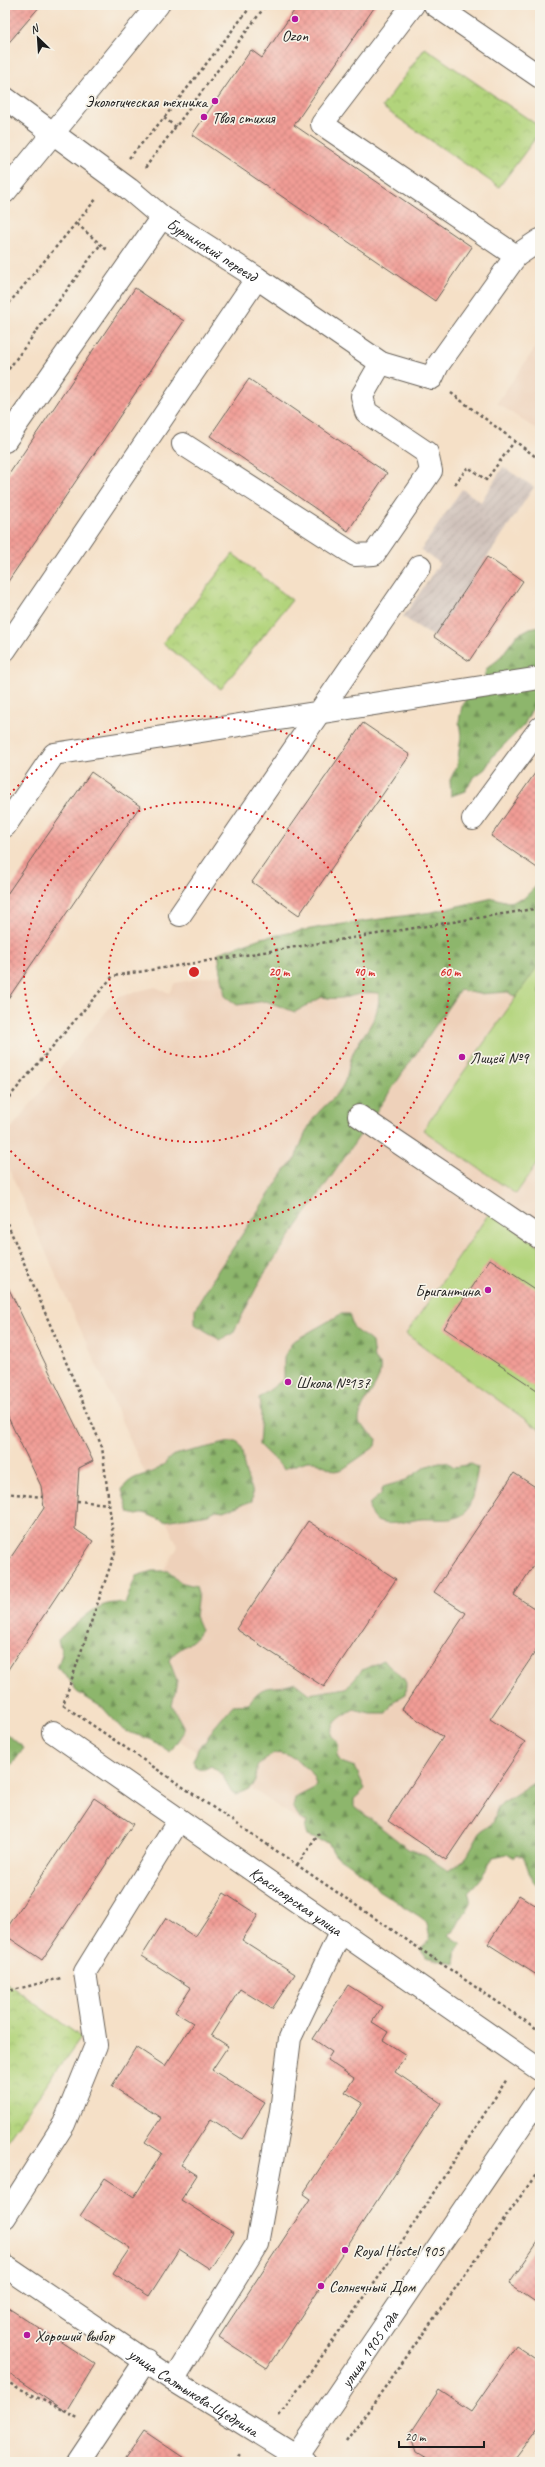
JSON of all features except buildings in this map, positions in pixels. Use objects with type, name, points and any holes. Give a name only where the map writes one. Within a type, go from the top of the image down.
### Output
[{"type":"street","points":[[5,192],[158,5]]},
{"type":"street","points":[[412,5],[322,124],[516,256]]},
{"type":"street","points":[[435,5],[540,77]]},
{"type":"street","name":"Бурлинский переезд","points":[[5,98],[52,135],[129,189],[162,217],[257,278],[381,363],[432,378]]},
{"type":"street","points":[[5,441],[162,217]]},
{"type":"street","points":[[432,378],[438,365],[516,256],[540,240]]},
{"type":"street","points":[[5,650],[257,278]]},
{"type":"street","points":[[183,444],[355,555],[374,554],[431,471],[427,453],[366,412],[362,396],[381,363]]},
{"type":"street","points":[[180,915],[420,566]]},
{"type":"street","points":[[5,826],[12,799],[54,754],[540,678]]},
{"type":"street","points":[[473,819],[540,728]]},
{"type":"street","points":[[359,1116],[540,1238]]},
{"type":"street","name":"Красноярская улица","points":[[54,1732],[540,2070]]},
{"type":"street","points":[[5,2218],[64,2124],[96,2045],[85,1972],[179,1820]]},
{"type":"street","points":[[174,2380],[257,2244],[281,2111],[290,2038],[341,1931]]},
{"type":"street","name":"улица 1905 года","points":[[297,2460],[540,2097]]},
{"type":"street","name":"улица Салтыкова-Щедрина","points":[[5,2266],[174,2380],[297,2460]]},
{"type":"street","points":[[78,2462],[102,2430],[146,2360]]},
{"type":"path","points":[[156,156],[176,126],[266,5]]},
{"type":"path","points":[[164,118],[176,126]]},
{"type":"path","points":[[77,224],[100,245],[129,264]]},
{"type":"path","points":[[5,374],[100,245]]},
{"type":"path","points":[[432,378],[514,442],[540,460]]},
{"type":"path","points":[[454,486],[468,468],[486,480],[514,442]]},
{"type":"path","points":[[5,1102],[113,976],[540,908]]},
{"type":"path","points":[[5,1218],[102,1447],[116,1552],[54,1732]]},
{"type":"path","points":[[5,1493],[43,1497]]},
{"type":"path","points":[[77,1501],[109,1504]]},
{"type":"path","points":[[63,1705],[540,2031]]},
{"type":"path","points":[[297,1865],[319,1834]]},
{"type":"path","points":[[5,1992],[85,1972]]},
{"type":"path","points":[[284,2411],[381,2274],[522,2057]]},
{"type":"path","points":[[346,2442],[540,2169]]},
{"type":"path","points":[[5,2380],[102,2430]]},
{"type":"path","points":[[235,2462],[246,2451]]},
{"type":"shaded area","points":[[540,341],[540,432],[497,403]]},
{"type":"shaded area","points":[[503,467],[534,487],[434,637],[403,617],[440,563],[421,550],[462,489],[481,502]]},
{"type":"shaded area","name":"Школа №137","points":[[540,916],[540,1246],[406,1334],[540,1430],[540,1853],[506,1829],[446,1919],[92,1682],[178,1547],[5,1161],[5,1136],[119,996],[155,987],[169,993],[175,983]]},
{"type":"green space","points":[[425,48],[540,127],[540,132],[499,187],[382,107]]},
{"type":"green space","points":[[233,554],[292,600],[221,689],[163,643]]},
{"type":"green space","points":[[540,626],[540,701],[531,711],[524,725],[493,756],[485,769],[473,778],[465,791],[451,796],[450,780],[457,766],[461,736],[459,721],[462,706],[469,693],[483,684],[486,669],[499,659],[517,635],[530,628]]},
{"type":"green space","points":[[540,882],[540,1016],[508,992],[479,994],[460,990],[262,1277],[233,1333],[220,1340],[195,1324],[195,1309],[219,1269],[288,1166],[294,1162],[305,1134],[314,1118],[341,1088],[346,1079],[354,1051],[371,1024],[377,1011],[379,993],[364,993],[345,998],[322,997],[295,1012],[266,1001],[237,1005],[225,996],[218,953],[261,938],[322,927],[432,912],[493,898],[508,902],[523,899]]},
{"type":"green space","points":[[540,963],[540,1159],[516,1194],[423,1130]]},
{"type":"green space","name":"Бригантина","points":[[490,1212],[540,1246],[540,1430],[406,1334]]},
{"type":"green space","points":[[341,1314],[349,1314],[355,1329],[372,1342],[374,1359],[380,1364],[378,1379],[362,1408],[359,1423],[377,1439],[376,1446],[343,1469],[335,1471],[315,1461],[307,1461],[284,1469],[259,1445],[261,1414],[259,1398],[284,1379],[284,1357],[292,1342]]},
{"type":"green space","points":[[230,1442],[238,1442],[241,1449],[246,1474],[252,1489],[252,1501],[224,1511],[216,1510],[209,1514],[164,1521],[144,1513],[137,1515],[129,1513],[122,1490],[130,1481],[152,1472],[162,1466],[170,1457],[174,1455]]},
{"type":"green space","points":[[439,1462],[447,1462],[454,1467],[471,1464],[478,1467],[472,1498],[466,1512],[456,1518],[450,1519],[421,1519],[389,1524],[375,1519],[371,1513],[369,1504],[381,1494],[383,1487],[406,1480],[425,1467]]},
{"type":"green space","points":[[152,1571],[169,1571],[179,1582],[196,1586],[198,1593],[195,1616],[201,1630],[190,1643],[176,1652],[169,1660],[177,1681],[172,1706],[183,1726],[183,1733],[170,1752],[152,1740],[123,1730],[103,1708],[77,1692],[69,1678],[57,1668],[62,1654],[58,1640],[83,1618],[99,1607],[111,1603],[125,1604],[136,1576]]},
{"type":"green space","points":[[384,1660],[406,1682],[406,1694],[394,1701],[386,1713],[370,1713],[354,1709],[342,1716],[336,1722],[333,1726],[331,1735],[338,1744],[337,1756],[341,1762],[355,1767],[365,1789],[354,1799],[354,1806],[408,1849],[423,1854],[448,1871],[465,1859],[480,1832],[493,1823],[497,1809],[502,1803],[540,1779],[540,1888],[533,1880],[523,1857],[516,1855],[513,1858],[507,1854],[493,1857],[482,1876],[468,1892],[470,1905],[456,1928],[449,1935],[462,1944],[457,1949],[455,1964],[425,1957],[421,1950],[430,1939],[427,1924],[422,1918],[378,1890],[369,1878],[335,1855],[328,1843],[307,1836],[305,1829],[307,1822],[300,1819],[293,1806],[295,1798],[316,1787],[312,1775],[302,1763],[288,1755],[272,1755],[257,1766],[256,1777],[253,1785],[250,1788],[236,1794],[230,1790],[223,1775],[211,1766],[205,1769],[197,1768],[193,1761],[199,1747],[205,1742],[213,1729],[233,1705],[248,1704],[254,1696],[264,1689],[295,1683],[309,1694],[346,1688],[362,1670]]},
{"type":"green space","points":[[5,1733],[24,1748],[5,1774]]},
{"type":"green space","points":[[5,1982],[81,2037],[5,2143]]},
{"type":"place","name":"Ozon","points":[[295,19]]},
{"type":"place","name":"Экологическая техника","points":[[215,101]]},
{"type":"place","name":"Твоя стихия","points":[[204,117]]},
{"type":"place","name":"Лицей №9","points":[[462,1057]]},
{"type":"place","name":"Бригантина","points":[[488,1290]]},
{"type":"place","name":"Школа №137","points":[[288,1382]]},
{"type":"place","name":"Royal Hostel 905","points":[[345,2250]]},
{"type":"place","name":"Солнечный Дом","points":[[321,2286]]},
{"type":"place","name":"Хороший выбор","points":[[27,2335]]}]
